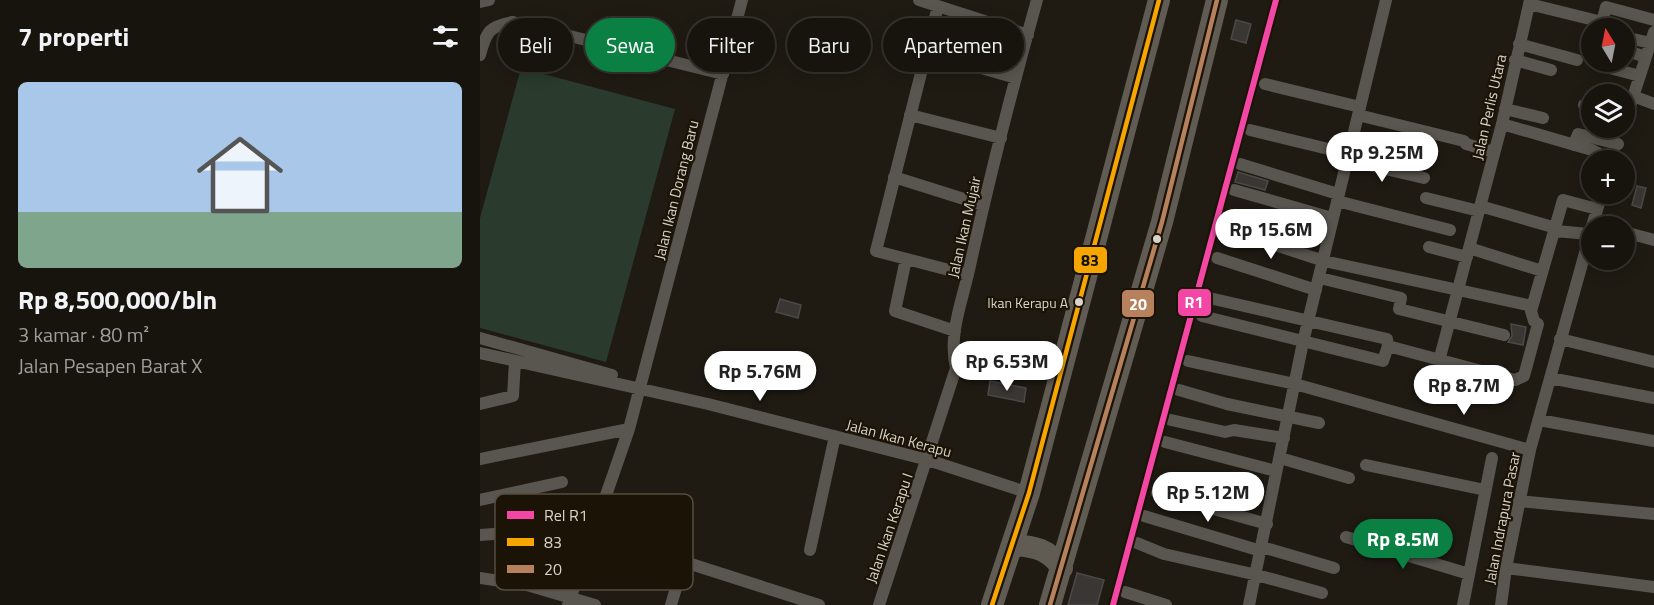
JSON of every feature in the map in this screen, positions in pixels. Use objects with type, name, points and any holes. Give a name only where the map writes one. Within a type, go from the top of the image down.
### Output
[{"type":"highway","points":[[992,605],[1029,493],[1159,0]]},
{"type":"highway","points":[[1050,605],[1162,222],[1217,0]]},
{"type":"highway","points":[[1012,545],[1039,548],[1054,555],[1062,568]]},
{"type":"street","points":[[480,2],[489,0]]},
{"type":"street","name":"Jalan Ikan Dorang Baru","points":[[605,494],[642,386],[705,131],[723,74],[742,0]]},
{"type":"street","points":[[919,0],[1028,35]]},
{"type":"street","name":"Jalan Ikan Mujair","points":[[928,460],[956,368],[952,354],[955,331],[983,205],[1036,0]]},
{"type":"street","points":[[1249,605],[1257,575],[1303,342],[1386,0]]},
{"type":"street","points":[[1529,2],[1581,18]]},
{"type":"street","name":"Jalan Perlis Utara","points":[[1439,361],[1502,124],[1529,2]]},
{"type":"street","points":[[935,18],[938,6]]},
{"type":"street","points":[[1604,18],[1605,7],[1654,20]]},
{"type":"street","points":[[480,55],[485,35],[497,24],[513,22],[723,74]]},
{"type":"street","points":[[1635,37],[1653,38],[1635,90]]},
{"type":"street","points":[[1519,44],[1577,60]]},
{"type":"street","points":[[1635,54],[1646,57]]},
{"type":"street","points":[[1515,60],[1551,70]]},
{"type":"street","points":[[921,72],[876,251],[968,275]]},
{"type":"street","points":[[995,72],[1016,78]]},
{"type":"street","points":[[1625,72],[1640,76]]},
{"type":"street","points":[[1265,84],[1494,152]]},
{"type":"street","points":[[1635,97],[1654,104]]},
{"type":"street","points":[[1505,109],[1543,118]]},
{"type":"street","points":[[910,115],[1001,138]]},
{"type":"street","points":[[1502,124],[1587,150]]},
{"type":"street","points":[[1250,130],[1424,178]]},
{"type":"street","points":[[1574,145],[1578,134],[1618,144]]},
{"type":"street","points":[[1616,150],[1620,138]]},
{"type":"street","points":[[1240,164],[1338,197],[1450,230]]},
{"type":"street","points":[[894,177],[983,205]]},
{"type":"street","points":[[1234,190],[1332,218]]},
{"type":"street","points":[[1426,198],[1479,208],[1556,230],[1581,229]]},
{"type":"street","points":[[1205,297],[1310,320],[1387,348],[1508,380],[1519,378],[1524,376],[1538,324],[1533,319],[1532,306],[1563,200],[1597,209]]},
{"type":"street","name":"Jalan Indrapura Pasar","points":[[1595,216],[1599,204]]},
{"type":"street","points":[[1224,233],[1260,240],[1324,261],[1532,306]]},
{"type":"street","points":[[1635,235],[1654,240]]},
{"type":"street","points":[[1429,247],[1468,253],[1542,271]]},
{"type":"street","points":[[1217,258],[1318,284],[1401,298],[1400,309],[1504,335]]},
{"type":"street","points":[[906,259],[895,311],[955,331]]},
{"type":"street","name":"Jalan Indrapura Pasar","points":[[1501,605],[1506,568],[1530,450],[1581,266]]},
{"type":"street","points":[[1202,316],[1383,361],[1387,348]]},
{"type":"street","points":[[480,338],[642,386]]},
{"type":"street","points":[[1560,339],[1654,362]]},
{"type":"street","name":"Jalan Ikan Kerapu","points":[[480,353],[642,386],[928,460],[1029,493]]},
{"type":"street","points":[[480,404],[513,396],[514,361]]},
{"type":"street","points":[[1188,361],[1295,384],[1530,450]]},
{"type":"street","points":[[1550,378],[1654,398]]},
{"type":"street","points":[[1179,390],[1227,404],[1319,423]]},
{"type":"street","points":[[1171,420],[1225,432],[1234,430],[1284,438]]},
{"type":"street","points":[[1539,420],[1654,441]]},
{"type":"street","points":[[480,459],[629,429]]},
{"type":"street","points":[[810,550],[835,436]]},
{"type":"street","points":[[1165,442],[1276,471]]},
{"type":"street","points":[[1280,458],[1349,478]]},
{"type":"street","points":[[1463,605],[1492,458]]},
{"type":"street","name":"Jalan Ikan Kerapu I","points":[[879,605],[928,460]]},
{"type":"street","points":[[1366,465],[1485,490]]},
{"type":"street","points":[[507,494],[562,482]]},
{"type":"street","points":[[1157,493],[1267,524]]},
{"type":"street","points":[[480,500],[495,497]]},
{"type":"street","points":[[1519,501],[1654,514]]},
{"type":"street","points":[[1144,516],[1334,568]]},
{"type":"street","points":[[480,535],[495,534]]},
{"type":"street","points":[[1346,537],[1469,574]]},
{"type":"street","points":[[1137,543],[1164,554],[1257,575],[1322,593]]},
{"type":"street","points":[[693,564],[819,605]]},
{"type":"street","points":[[1506,568],[1654,587]]},
{"type":"street","points":[[480,578],[495,580]]},
{"type":"street","points":[[540,590],[569,601],[595,605]]},
{"type":"street","points":[[671,605],[675,590]]},
{"type":"street","points":[[1125,592],[1166,605]]},
{"type":"green space","points":[[520,72],[536,72],[675,109],[606,362],[480,328],[480,218]]},
{"type":"building","points":[[1236,20],[1251,24],[1246,43],[1231,39]]},
{"type":"building","points":[[1238,172],[1268,181],[1265,190],[1235,182]]},
{"type":"building","points":[[1637,186],[1646,188],[1641,208],[1632,205],[1635,204]]},
{"type":"building","points":[[780,299],[801,305],[798,318],[776,312]]},
{"type":"building","points":[[1511,324],[1526,327],[1523,345],[1508,342],[1512,336]]},
{"type":"building","points":[[990,381],[1026,388],[1024,402],[988,395]]},
{"type":"building","points":[[1077,573],[1104,580],[1097,605],[1068,605]]},
{"type":"rail line","name":"R1","points":[[1113,605],[1276,0]]},
{"type":"transit line","name":"83","points":[[992,605],[1029,493],[1159,0]]},
{"type":"transit line","name":"20","points":[[1050,605],[1162,222],[1217,0]]},
{"type":"place","name":"Ikan Kerapu A","points":[[1079,302]]}]
